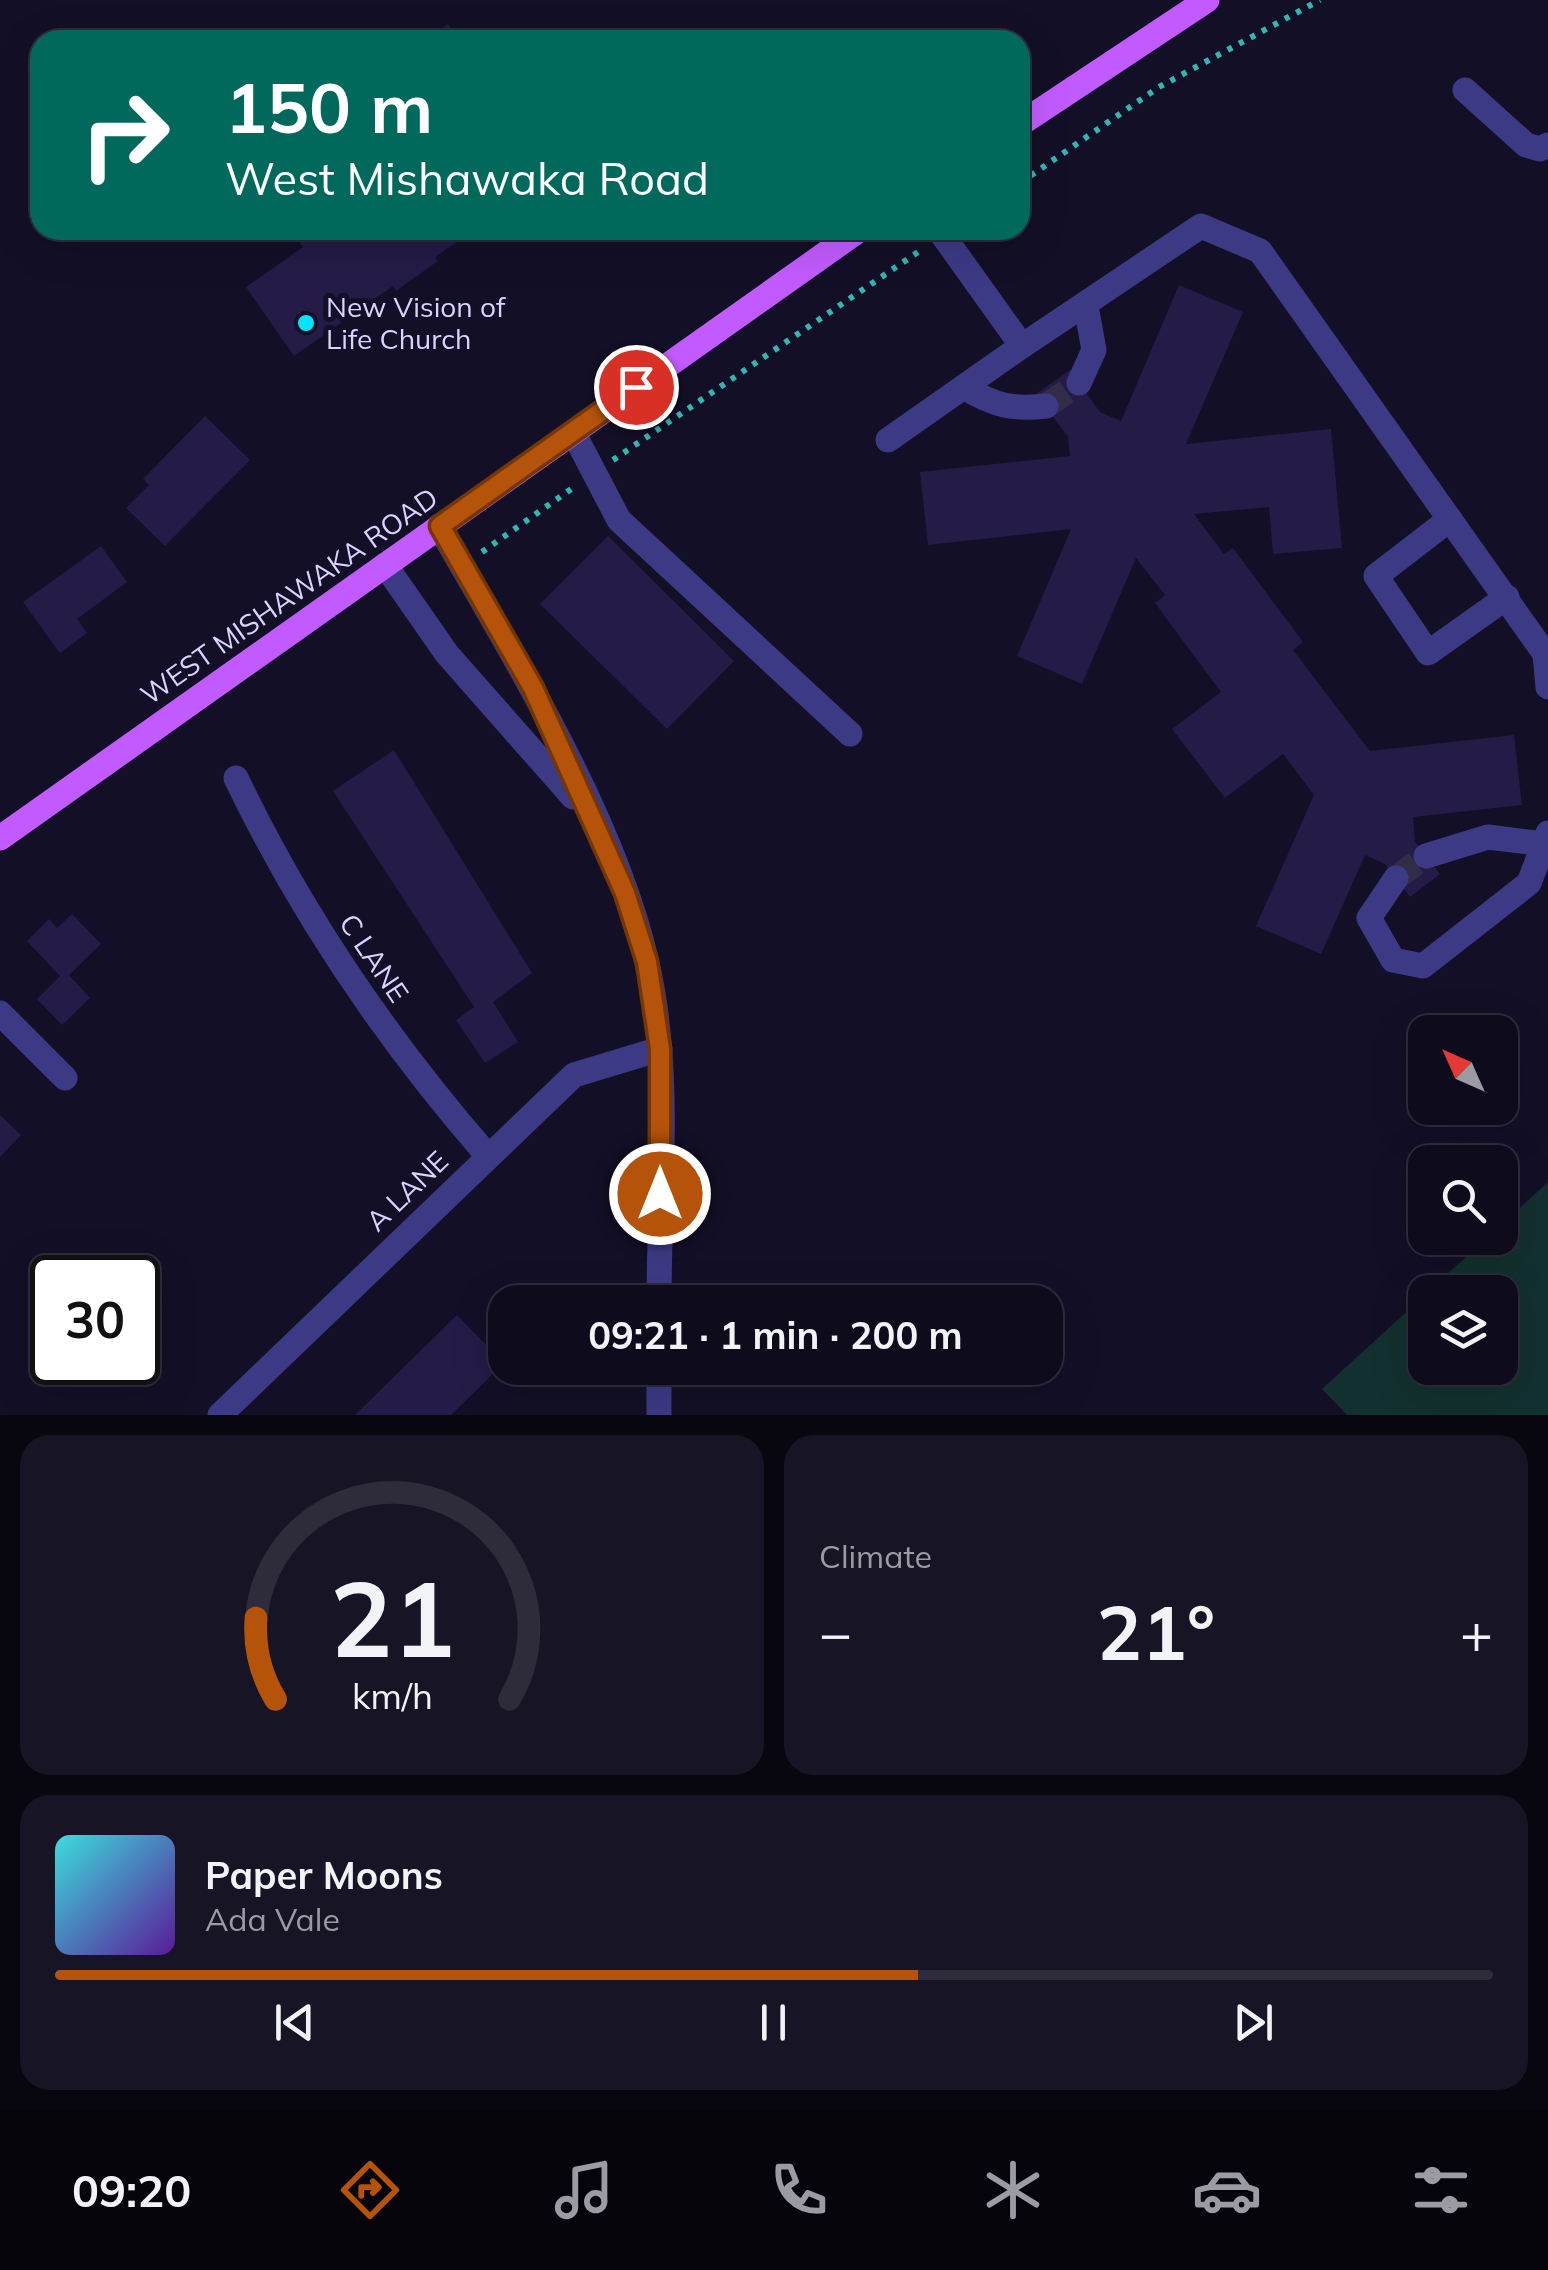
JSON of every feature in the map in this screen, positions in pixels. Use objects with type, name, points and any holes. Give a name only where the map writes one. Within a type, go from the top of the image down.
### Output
[{"type":"main road","points":[[1030,117],[1207,0]]},
{"type":"main road","name":"WEST MISHAWAKA ROAD","points":[[0,838],[845,240]]},
{"type":"street","points":[[1465,90],[1526,145],[1540,149],[1548,145]]},
{"type":"street","points":[[888,440],[1201,226],[1260,251],[1545,654],[1548,687]]},
{"type":"street","points":[[946,240],[1022,346]]},
{"type":"street","points":[[1079,383],[1094,350],[1086,306]]},
{"type":"street","points":[[964,388],[992,404],[1013,410],[1046,406]]},
{"type":"street","points":[[573,432],[619,520],[850,734]]},
{"type":"street","points":[[1450,518],[1376,576],[1428,653],[1506,597]]},
{"type":"street","points":[[440,526],[533,688],[604,839],[647,962],[660,1049],[659,1285]]},
{"type":"street","points":[[385,564],[446,654],[562,782],[604,839]]},
{"type":"street","name":"C LANE","points":[[236,778],[271,852],[330,952],[424,1083],[487,1155]]},
{"type":"street","points":[[1396,878],[1369,918],[1392,960],[1423,966],[1528,883],[1546,838],[1488,837],[1426,856]]},
{"type":"street","points":[[0,1013],[66,1078]]},
{"type":"street","name":"A LANE","points":[[220,1415],[574,1074],[660,1049]]},
{"type":"street","points":[[659,1385],[659,1415]]},
{"type":"path","points":[[1030,175],[1159,86],[1320,0]]},
{"type":"path","points":[[462,566],[931,240]]},
{"type":"green space","points":[[1548,1182],[1548,1415],[1347,1415],[1322,1389],[1408,1311],[1408,1385],[1518,1385],[1518,1275],[1446,1275],[1468,1255],[1518,1255],[1518,1210]]},
{"type":"building","name":"New Vision of Life Church","points":[[298,240],[460,240],[396,291],[393,286],[294,356],[246,287],[303,247]]},
{"type":"building","points":[[1179,285],[1243,312],[1186,444],[1331,429],[1342,548],[1273,554],[1269,507],[1194,514],[1224,554],[1233,548],[1303,642],[1293,650],[1370,751],[1514,735],[1522,805],[1413,817],[1415,842],[1440,874],[1410,897],[1385,864],[1365,855],[1321,954],[1256,926],[1314,795],[1283,754],[1225,798],[1172,729],[1221,692],[1155,603],[1165,595],[1136,558],[1082,684],[1017,656],[1071,529],[928,545],[920,472],[1070,456],[1068,437],[1036,394],[1070,370],[1100,412],[1121,421]]},
{"type":"building","points":[[205,416],[250,460],[165,546],[126,508],[149,485],[143,479]]},
{"type":"building","points":[[608,536],[734,661],[667,729],[540,604]]},
{"type":"building","points":[[101,546],[127,582],[77,619],[87,633],[60,653],[23,602]]},
{"type":"building","points":[[394,750],[532,973],[493,1002],[518,1042],[485,1063],[456,1020],[474,1007],[333,791]]},
{"type":"building","points":[[72,914],[101,944],[69,975],[90,998],[62,1025],[37,999],[60,976],[27,941],[49,919],[57,928]]},
{"type":"building","points":[[0,1115],[21,1135],[0,1157]]},
{"type":"building","points":[[457,1315],[488,1347],[488,1379],[451,1415],[355,1415]]},
{"type":"tunnel","points":[[1046,406],[1079,383]]},
{"type":"tunnel","points":[[1396,878],[1426,856]]},
{"type":"place","name":"New Vision of Life Church","points":[[306,323]]},
{"type":"route","points":[[636,387],[440,526],[533,688],[625,893],[647,962],[660,1049],[660,1194]]}]
